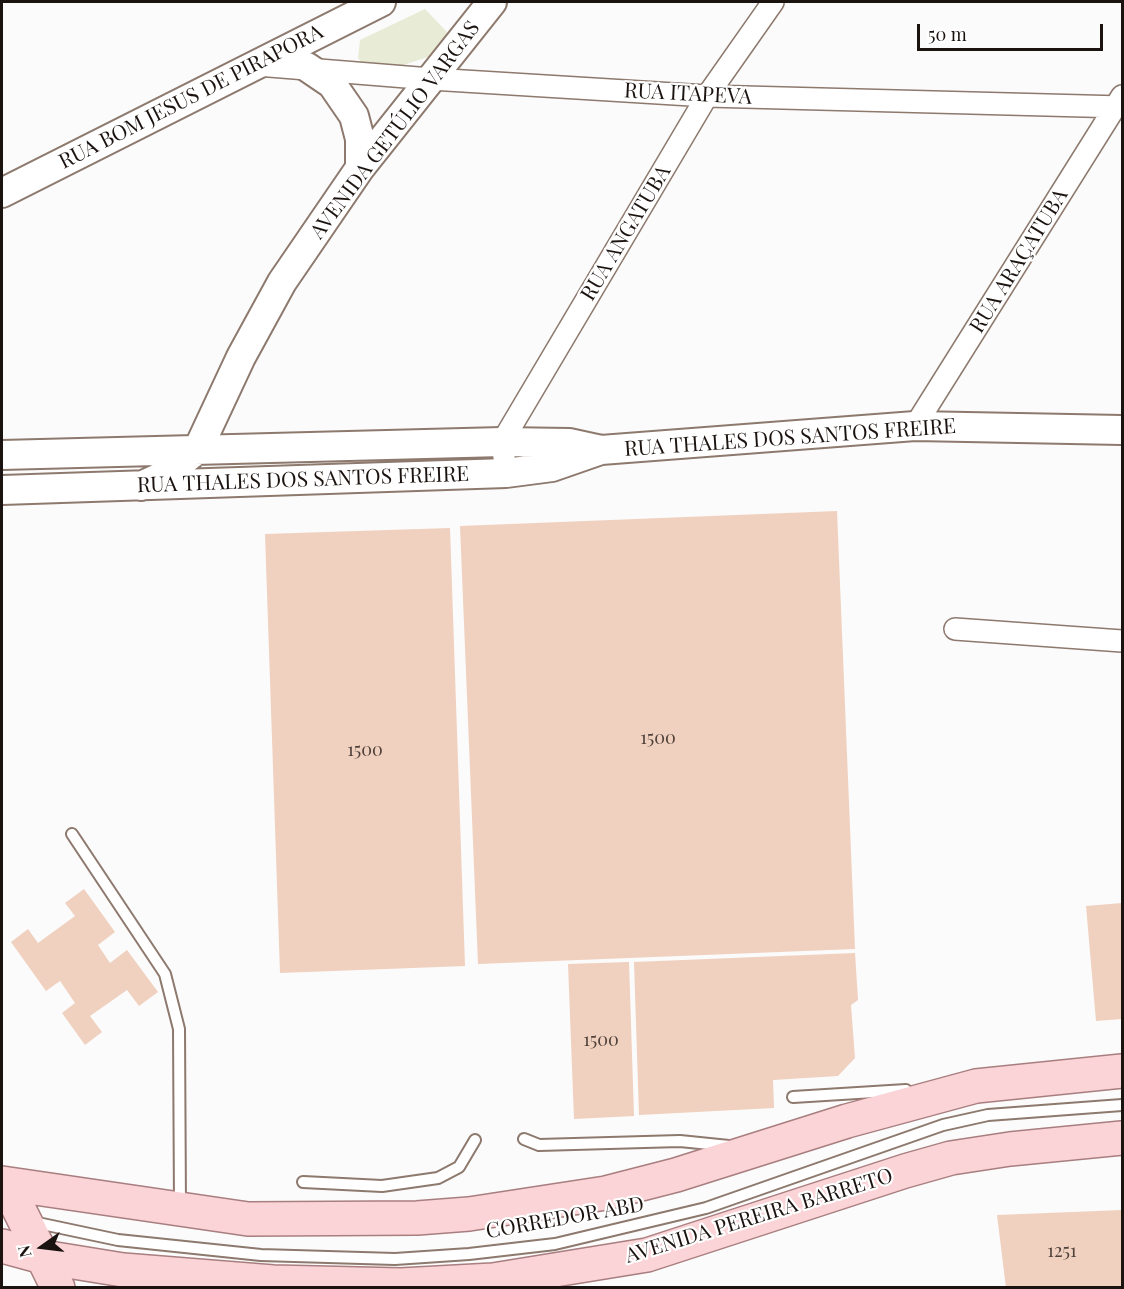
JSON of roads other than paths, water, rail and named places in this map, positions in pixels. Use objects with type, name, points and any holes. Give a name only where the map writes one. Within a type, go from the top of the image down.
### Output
[{"type":"main road","points":[[13,1228],[4,1184],[248,1219],[417,1218],[469,1214],[606,1193],[763,1149],[847,1121],[975,1086],[1122,1071]]},
{"type":"main road","name":"AVENIDA PEREIRA BARRETO","points":[[13,1228],[43,1257],[120,1279],[341,1284],[493,1280],[646,1255],[951,1158],[1010,1149],[1122,1138]]},
{"type":"main road","points":[[43,1257],[58,1287]]},
{"type":"street","name":"RUA BOM JESUS DE PIRAPORA","points":[[2,193],[381,2]]},
{"type":"street","name":"AVENIDA GETÚLIO VARGAS","points":[[198,449],[241,357],[282,282],[360,168],[492,2]]},
{"type":"street","name":"RUA ANGATUBA","points":[[502,442],[707,96],[773,2]]},
{"type":"street","name":"RUA ITAPEVA","points":[[254,64],[431,79],[707,96],[1120,103]]},
{"type":"street","points":[[308,67],[332,84],[354,116],[360,139],[360,168]]},
{"type":"street","name":"RUA ARAÇATUBA","points":[[915,426],[1120,103]]},
{"type":"street","name":"RUA THALES DOS SANTOS FREIRE","points":[[2,455],[546,441],[601,450],[915,426],[1122,430]]},
{"type":"street","points":[[502,442],[506,473]]},
{"type":"street","points":[[141,486],[165,475],[198,449]]},
{"type":"street","name":"RUA THALES DOS SANTOS FREIRE","points":[[2,490],[506,473],[552,467],[601,450]]},
{"type":"street","points":[[955,629],[1122,641]]},
{"type":"lane","points":[[72,834],[165,974],[179,1029],[180,1210]]},
{"type":"lane","points":[[793,1097],[975,1086]]},
{"type":"lane","name":"CORREDOR ABD","points":[[13,1228],[261,1255],[395,1259],[469,1254],[555,1244],[706,1208],[943,1125],[988,1115],[1122,1105]]},
{"type":"lane","points":[[524,1139],[539,1145],[680,1141],[763,1149]]},
{"type":"lane","points":[[303,1182],[382,1186],[438,1178],[459,1167],[476,1140]]}]
